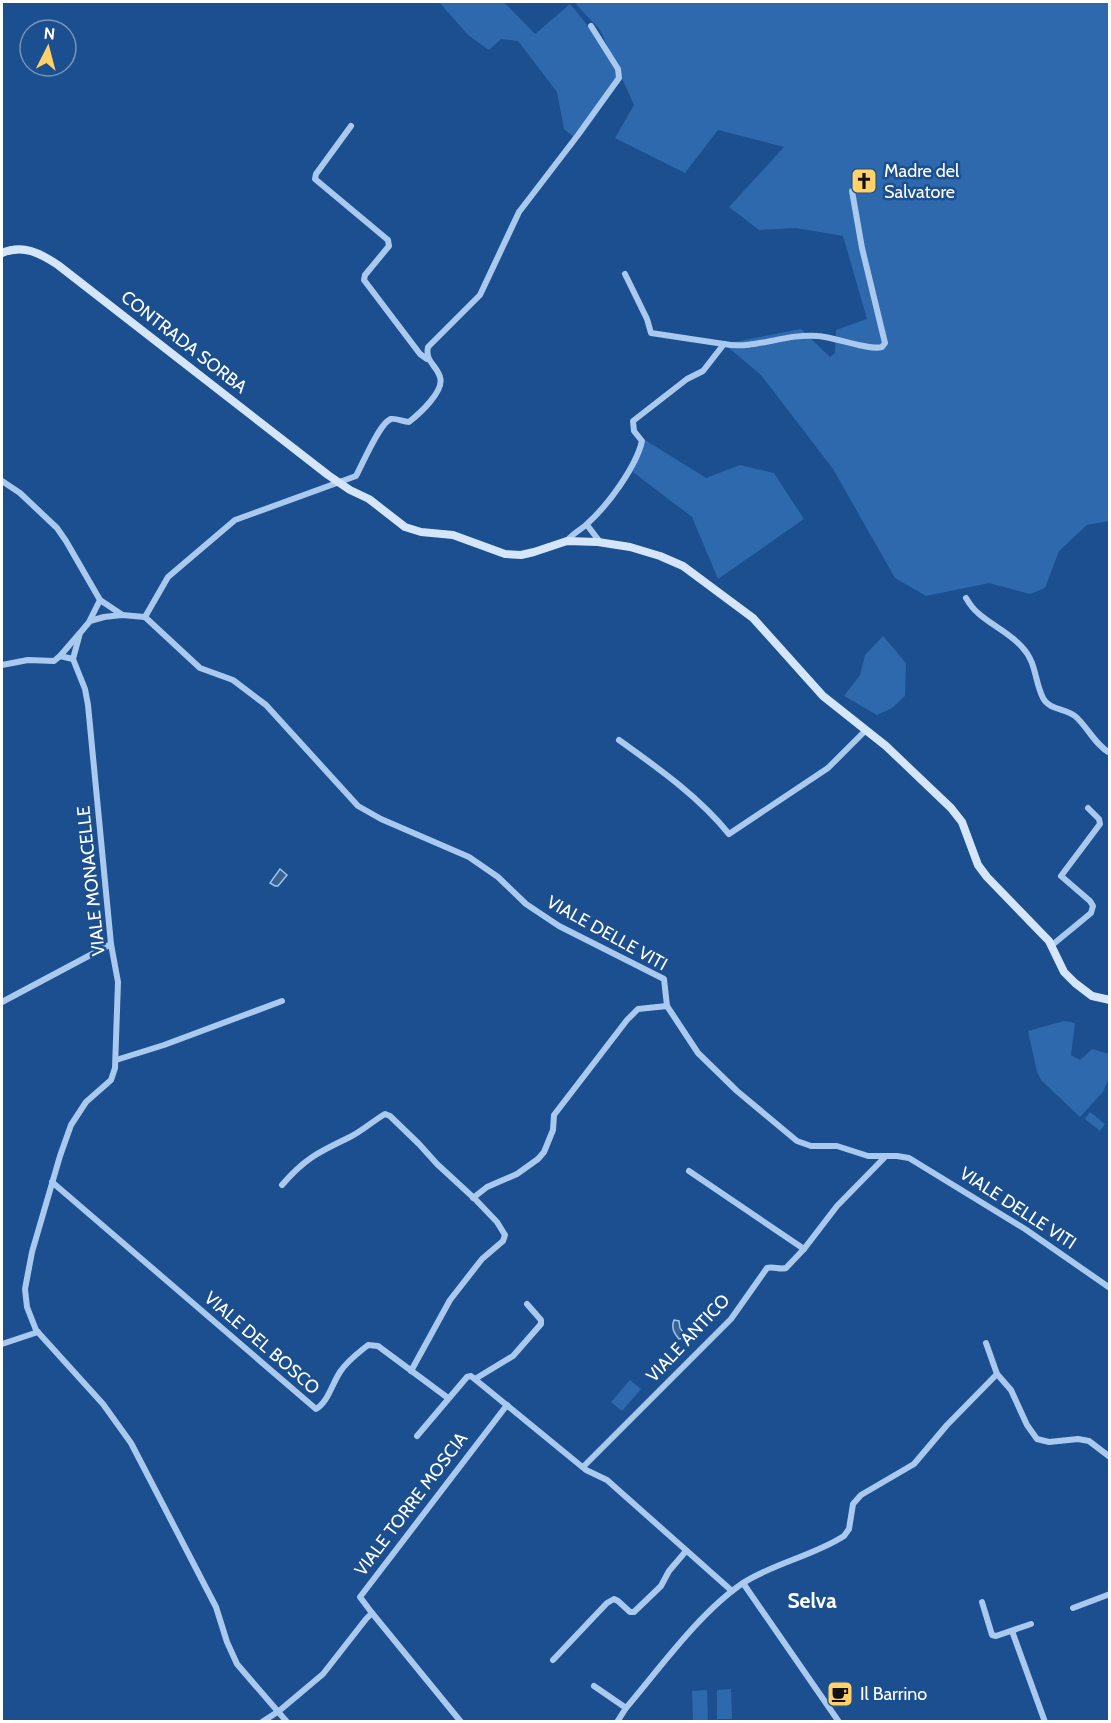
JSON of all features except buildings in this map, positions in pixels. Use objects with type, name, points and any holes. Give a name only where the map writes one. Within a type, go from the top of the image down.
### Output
[{"type":"street","points":[[428,360],[428,347],[480,295],[519,212],[619,78],[618,69],[591,26]]},
{"type":"street","points":[[90,621],[122,615],[145,617],[168,577],[235,520],[356,476],[376,436],[387,421],[392,419],[409,422],[424,410],[437,392],[440,376],[428,360],[420,354],[364,280],[365,275],[389,246],[388,240],[315,179],[316,174],[351,126]]},
{"type":"street","points":[[625,274],[647,319],[651,333],[745,346],[780,338],[816,335],[837,338],[872,348],[882,347],[885,343],[882,327],[862,248],[852,191]]},
{"type":"street","name":"CONTRADA SORBA","points":[[2,253],[22,249],[34,251],[57,264],[338,482],[369,499],[405,527],[421,532],[460,537],[505,554],[521,555],[567,541]]},
{"type":"street","points":[[567,541],[587,525],[609,499],[639,452],[642,441],[634,431],[633,421],[687,379],[703,371],[724,344]]},
{"type":"street","points":[[2,480],[20,493],[57,528],[100,600],[122,615]]},
{"type":"street","points":[[587,525],[600,543]]},
{"type":"street","points":[[567,541],[630,547],[660,556],[683,566],[753,618],[823,696],[886,746],[951,808],[962,822],[978,866],[1051,946],[1064,972],[1092,996],[1110,1000]]},
{"type":"street","points":[[966,598],[978,613],[1024,648],[1035,668],[1042,696],[1046,702],[1077,717],[1106,752],[1110,753]]},
{"type":"street","points":[[2,666],[27,660],[54,661],[90,621],[100,600]]},
{"type":"street","name":"VIALE DELLE VITI","points":[[145,617],[200,668],[233,680],[266,705],[358,806],[381,819],[469,857],[498,877],[526,904],[559,926],[660,975],[666,983],[667,1006],[698,1053],[737,1091],[796,1141],[811,1146],[837,1146],[868,1156],[909,1158],[1026,1228],[1110,1288]]},
{"type":"street","points":[[60,656],[73,659],[80,633]]},
{"type":"street","name":"VIALE MONACELLE","points":[[38,1332],[30,1318],[25,1289],[32,1252],[52,1182],[71,1125],[86,1102],[111,1080],[116,1060],[118,982],[111,944],[88,705],[85,689],[73,659]]},
{"type":"street","points":[[619,740],[695,798],[710,811],[729,834],[828,768],[865,731]]},
{"type":"street","points":[[1051,946],[1091,913],[1093,906],[1061,876],[1100,825],[1099,819],[1088,808]]},
{"type":"street","points":[[2,1002],[111,944]]},
{"type":"street","points":[[116,1060],[164,1045],[282,1001]]},
{"type":"street","points":[[473,1198],[487,1187],[517,1174],[538,1159],[544,1152],[553,1130],[554,1115],[627,1020],[638,1010],[667,1006]]},
{"type":"street","points":[[282,1185],[297,1167],[324,1149],[351,1137],[385,1114],[419,1143],[436,1164],[497,1222],[505,1235],[502,1241],[482,1259],[450,1300],[411,1371]]},
{"type":"street","name":"VIALE ANTICO","points":[[583,1467],[731,1319],[766,1268],[773,1266],[786,1268],[804,1249],[837,1206],[885,1157]]},
{"type":"street","points":[[689,1172],[804,1249]]},
{"type":"street","name":"VIALE DEL BOSCO","points":[[52,1182],[316,1409],[322,1405],[340,1371],[369,1345],[378,1346],[448,1398]]},
{"type":"street","points":[[475,1380],[513,1356],[541,1324],[541,1320],[527,1304]]},
{"type":"street","points":[[2,1344],[38,1332],[103,1404],[123,1431],[157,1491],[216,1607],[237,1664],[246,1676],[261,1689],[287,1722]]},
{"type":"street","points":[[986,1343],[998,1374],[1011,1390],[1037,1439],[1049,1442],[1078,1439],[1089,1441],[1110,1457]]},
{"type":"street","points":[[617,1722],[626,1708],[699,1623],[732,1592],[743,1583],[844,1536],[849,1529],[853,1503],[914,1464],[947,1425],[998,1374]]},
{"type":"street","points":[[417,1436],[448,1398],[467,1377],[471,1376],[583,1467],[606,1480],[732,1592]]},
{"type":"street","name":"VIALE TORRE MOSCIA","points":[[372,1613],[360,1597],[507,1405]]},
{"type":"street","points":[[553,1660],[607,1603],[614,1599],[630,1612],[634,1612],[661,1586],[669,1571],[686,1551]]},
{"type":"street","points":[[743,1583],[839,1722]]},
{"type":"street","points":[[1073,1608],[1110,1594]]},
{"type":"street","points":[[982,1602],[992,1635],[996,1636],[1031,1624]]},
{"type":"street","points":[[262,1722],[279,1711],[323,1674],[372,1613],[461,1722]]},
{"type":"street","points":[[1012,1631],[1045,1722]]},
{"type":"street","points":[[594,1686],[626,1708]]},
{"type":"shaded area","points":[[439,2],[504,2],[535,34],[570,4],[585,22],[617,73],[616,78],[574,137],[564,129],[557,92],[518,41],[501,39],[489,50],[468,35]]},
{"type":"shaded area","points":[[574,2],[1109,2],[1109,521],[1087,525],[1059,551],[1045,588],[1030,594],[989,583],[926,596],[895,578],[833,469],[761,375],[724,344],[801,329],[830,357],[835,353],[836,330],[867,319],[843,236],[796,228],[759,230],[729,207],[784,147],[718,130],[685,173],[615,138],[634,105],[600,30]]},
{"type":"shaded area","points":[[645,440],[706,478],[740,465],[774,473],[804,519],[718,579],[692,517],[633,472]]},
{"type":"shaded area","points":[[883,636],[906,663],[905,696],[892,708],[877,715],[844,696],[860,675],[865,655]]},
{"type":"shaded area","points":[[280,869],[287,875],[278,886],[275,886],[270,883]]},
{"type":"shaded area","points":[[1064,1021],[1075,1023],[1071,1055],[1080,1060],[1092,1049],[1109,1054],[1109,1078],[1103,1092],[1080,1117],[1041,1080],[1037,1072],[1028,1031]]},
{"type":"shaded area","points":[[1090,1112],[1105,1124],[1100,1131],[1085,1119]]},
{"type":"shaded area","points":[[674,1320],[679,1321],[680,1328],[685,1335],[683,1338],[679,1339],[674,1332]]},
{"type":"shaded area","points":[[630,1380],[641,1389],[622,1411],[611,1402]]},
{"type":"shaded area","points":[[731,1689],[732,1719],[717,1719],[717,1690]]},
{"type":"shaded area","points":[[707,1690],[708,1720],[693,1720],[692,1691]]},
{"type":"place","name":"Madre del Salvatore","points":[[864,181]]},
{"type":"place","name":"Il Barrino","points":[[840,1694]]},
{"type":"district","name":"Selva","points":[[812,1600]]}]
